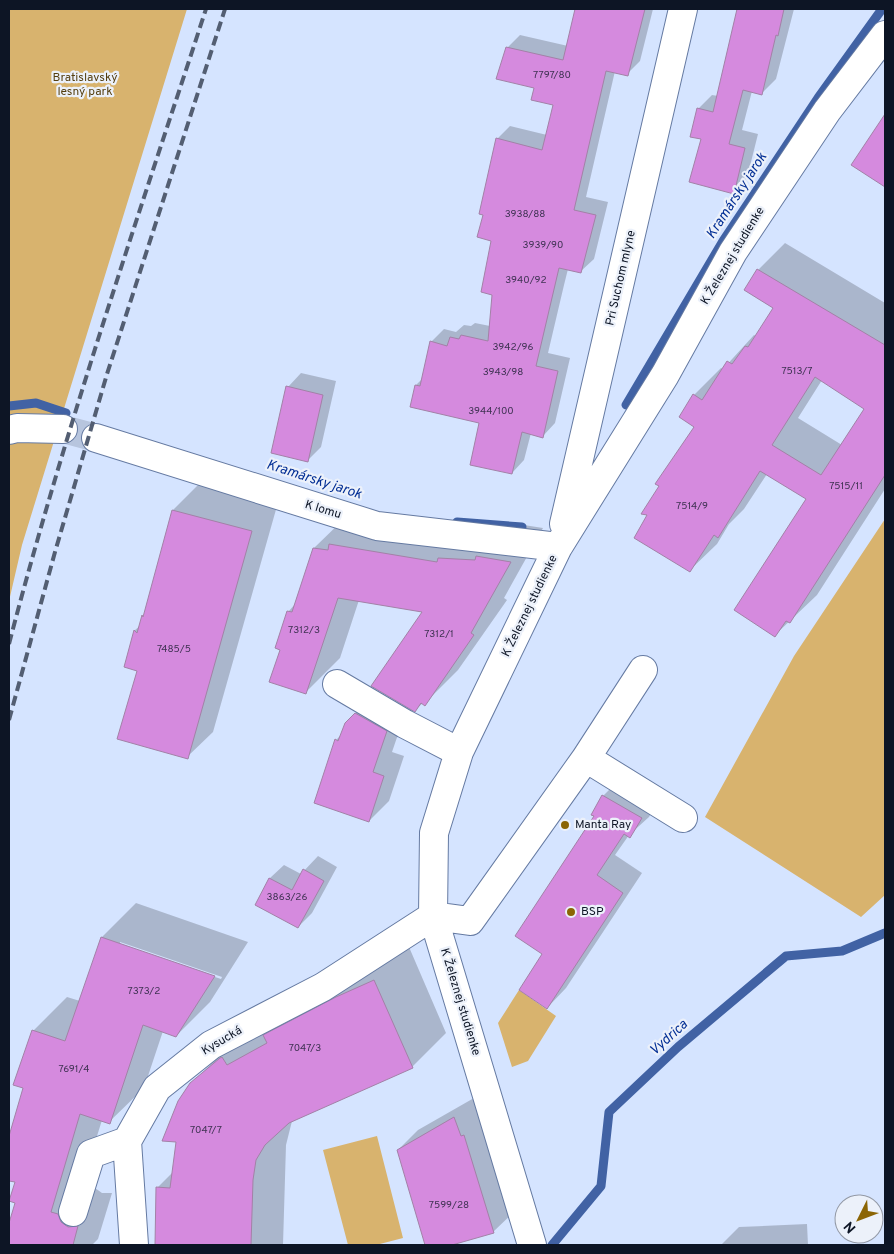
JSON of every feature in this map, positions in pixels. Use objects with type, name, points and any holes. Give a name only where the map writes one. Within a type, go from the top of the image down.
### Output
[{"type":"street","name":"Pri Suchom mlyne","points":[[558,547],[684,9]]},
{"type":"street","name":"K Železnej studienke","points":[[532,1245],[433,916],[434,833],[459,752],[558,547],[665,374],[733,252],[827,111],[885,35]]},
{"type":"street","points":[[9,430],[17,428],[63,429]]},
{"type":"street","name":"K lomu","points":[[96,438],[377,526],[558,547]]},
{"type":"street","points":[[433,916],[470,921],[586,758],[643,670]]},
{"type":"street","points":[[337,684],[405,724],[459,752]]},
{"type":"street","points":[[586,758],[683,818]]},
{"type":"street","name":"Kysucká","points":[[127,1141],[157,1088],[211,1045],[323,987],[433,916]]},
{"type":"street","points":[[73,1212],[91,1154],[127,1141],[134,1245]]},
{"type":"green space","name":"Bratislavský lesný park","points":[[9,9],[187,9],[22,545],[9,601]]},
{"type":"green space","points":[[885,519],[885,895],[861,917],[705,817],[794,656]]},
{"type":"green space","points":[[519,990],[556,1016],[528,1061],[512,1067],[498,1023]]},
{"type":"green space","points":[[377,1136],[403,1238],[376,1245],[348,1245],[323,1150]]},
{"type":"building","points":[[575,9],[645,9],[628,76],[606,71],[574,210],[596,215],[581,273],[559,268],[536,366],[558,371],[543,438],[522,432],[512,474],[470,465],[479,423],[410,407],[415,385],[420,386],[430,341],[447,346],[450,337],[459,339],[461,335],[488,341],[492,295],[481,292],[491,241],[477,237],[483,215],[479,214],[496,138],[542,150],[553,105],[531,100],[534,88],[496,79],[506,47],[563,60]]},
{"type":"building","points":[[737,9],[784,9],[762,95],[743,90],[729,144],[745,148],[734,194],[689,182],[701,139],[690,137],[697,108],[713,112]]},
{"type":"building","points":[[885,114],[885,187],[851,165]]},
{"type":"building","points":[[757,269],[885,345],[885,475],[790,623],[786,621],[775,637],[734,610],[806,499],[760,471],[718,538],[714,535],[690,572],[634,538],[647,515],[641,514],[659,486],[655,484],[694,427],[679,417],[693,394],[702,400],[727,361],[732,364],[745,346],[748,347],[773,308],[744,290]],"holes":[[[815,377],[864,409],[821,475],[772,445]]]},
{"type":"building","points":[[286,386],[323,395],[308,462],[271,453]]},
{"type":"building","points":[[172,510],[252,531],[188,759],[117,739],[137,671],[124,667],[134,630],[137,633],[142,615],[143,617]]},
{"type":"building","points":[[329,544],[437,562],[438,558],[475,560],[476,556],[511,562],[471,633],[474,635],[425,706],[421,703],[415,712],[371,686],[422,612],[338,598],[306,694],[269,682],[280,650],[275,648],[287,611],[292,612],[313,548],[328,550]]},
{"type":"building","points":[[355,713],[387,731],[373,772],[384,776],[369,822],[314,803],[335,739],[338,741],[345,723]]},
{"type":"building","name":"BSP","points":[[602,795],[642,818],[630,838],[624,834],[597,875],[623,893],[547,1009],[519,990],[542,954],[515,936],[594,816],[591,815]]},
{"type":"building","points":[[303,869],[324,881],[298,928],[255,905],[269,878],[292,890]]},
{"type":"building","points":[[101,937],[215,976],[176,1037],[143,1025],[110,1124],[80,1114],[51,1212],[58,1214],[61,1222],[68,1227],[78,1226],[73,1245],[9,1245],[9,1223],[15,1203],[9,1201],[15,1182],[9,1181],[9,1136],[23,1088],[13,1085],[32,1030],[65,1041]]},
{"type":"building","points":[[374,980],[413,1068],[289,1123],[265,1145],[256,1160],[253,1180],[251,1245],[155,1245],[156,1187],[170,1188],[176,1142],[162,1141],[178,1101],[190,1083],[220,1058],[222,1057],[227,1065],[267,1043],[263,1035],[336,997]]},
{"type":"building","points":[[454,1117],[461,1136],[464,1135],[494,1233],[452,1245],[425,1245],[397,1150]]},
{"type":"waterway","name":"Kramársky jarok","points":[[626,405],[723,241],[818,98],[882,9]]},
{"type":"waterway","name":"Kramársky jarok","points":[[9,406],[36,403],[66,413]]},
{"type":"waterway","name":"Kramársky jarok","points":[[457,522],[522,527]]},
{"type":"waterway","name":"Vydrica","points":[[552,1245],[601,1186],[609,1112],[678,1047],[786,956],[842,951],[885,933]]},
{"type":"tunnel","points":[[63,429],[96,438]]},
{"type":"railway","points":[[9,644],[78,404],[206,9]]},
{"type":"railway","points":[[9,720],[55,552],[107,374],[225,9]]},
{"type":"place","name":"Manta Ray","points":[[565,825]]},
{"type":"place","name":"BSP","points":[[571,912]]}]
